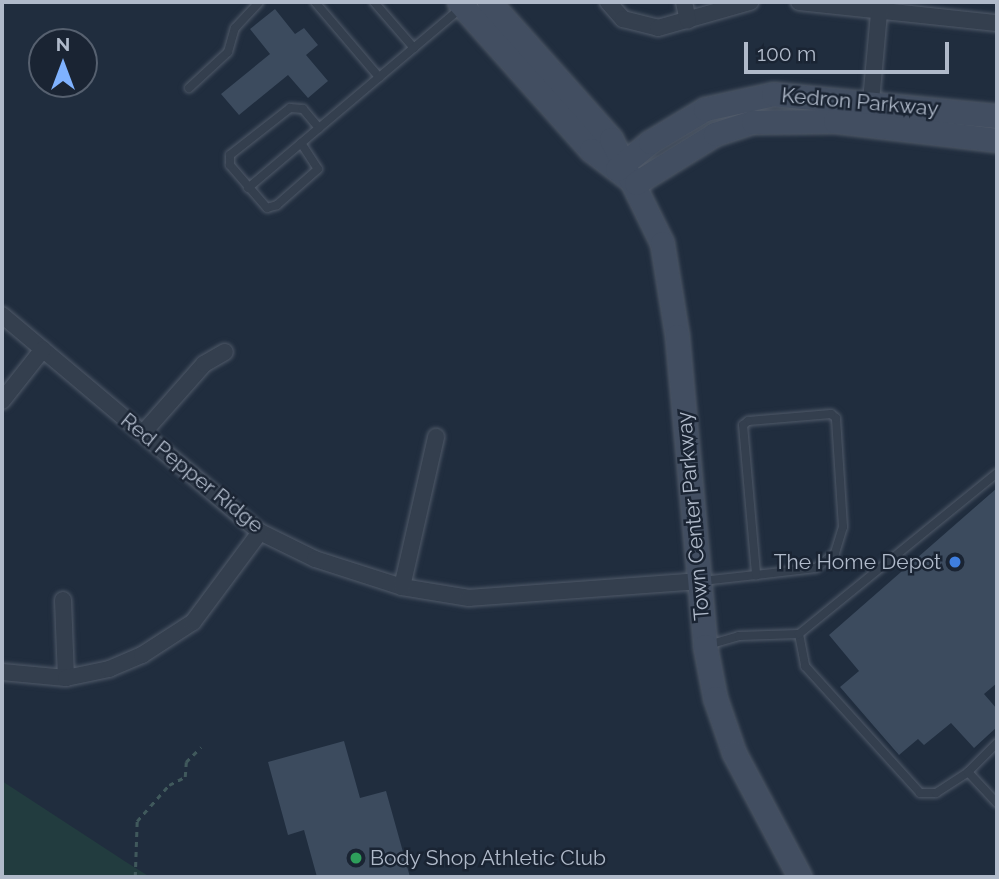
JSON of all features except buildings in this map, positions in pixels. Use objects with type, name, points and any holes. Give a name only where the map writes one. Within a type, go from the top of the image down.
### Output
[{"type":"street","name":"Town Center Parkway","points":[[489,2],[611,139],[664,256],[677,336],[705,646],[715,698],[734,753],[800,877]]},
{"type":"street","points":[[608,2],[623,19],[657,28],[750,2]]},
{"type":"street","points":[[684,2],[688,21]]},
{"type":"street","points":[[799,2],[880,5],[997,22]]},
{"type":"street","points":[[461,4],[591,149],[626,172]]},
{"type":"street","points":[[868,125],[880,5]]},
{"type":"street","name":"Kedron Parkway","points":[[626,172],[694,115],[747,98],[792,94],[997,116]]},
{"type":"street","name":"Kedron Parkway","points":[[626,172],[753,122],[868,125],[997,139]]},
{"type":"street","name":"Red Pepper Ridge","points":[[2,315],[260,531],[314,559],[402,587],[469,597],[506,597],[699,581]]},
{"type":"street","points":[[2,401],[43,349]]},
{"type":"street","points":[[143,433],[204,364],[225,352]]},
{"type":"street","points":[[402,587],[436,437]]},
{"type":"street","points":[[2,672],[66,678],[120,665],[193,622],[260,531]]},
{"type":"street","points":[[63,600],[66,678]]},
{"type":"street","name":"Town Center Parkway","points":[[779,841],[820,877]]},
{"type":"lane","points":[[189,88],[228,52],[235,28],[259,2]]},
{"type":"lane","points":[[315,2],[379,77]]},
{"type":"lane","points":[[374,2],[414,48]]},
{"type":"lane","points":[[248,188],[414,48],[461,4]]},
{"type":"lane","points":[[301,143],[318,169],[277,205],[267,208],[230,165],[235,150],[290,108],[303,109],[319,128]]},
{"type":"lane","points":[[699,581],[756,575],[816,568],[827,562],[842,541],[836,418],[831,414],[748,421],[743,425],[756,575]]},
{"type":"lane","points":[[705,646],[738,636],[799,634],[997,473]]},
{"type":"lane","points":[[799,634],[805,666],[920,793],[936,793],[968,772],[997,743]]},
{"type":"lane","points":[[968,772],[997,803]]},
{"type":"path","points":[[135,877],[137,821],[169,785],[185,777],[186,762],[201,747]]},
{"type":"green space","points":[[2,781],[126,862],[150,877],[2,877]]},
{"type":"place","name":"The Home Depot","points":[[955,562]]},
{"type":"place","name":"Body Shop Athletic Club","points":[[356,858]]}]
